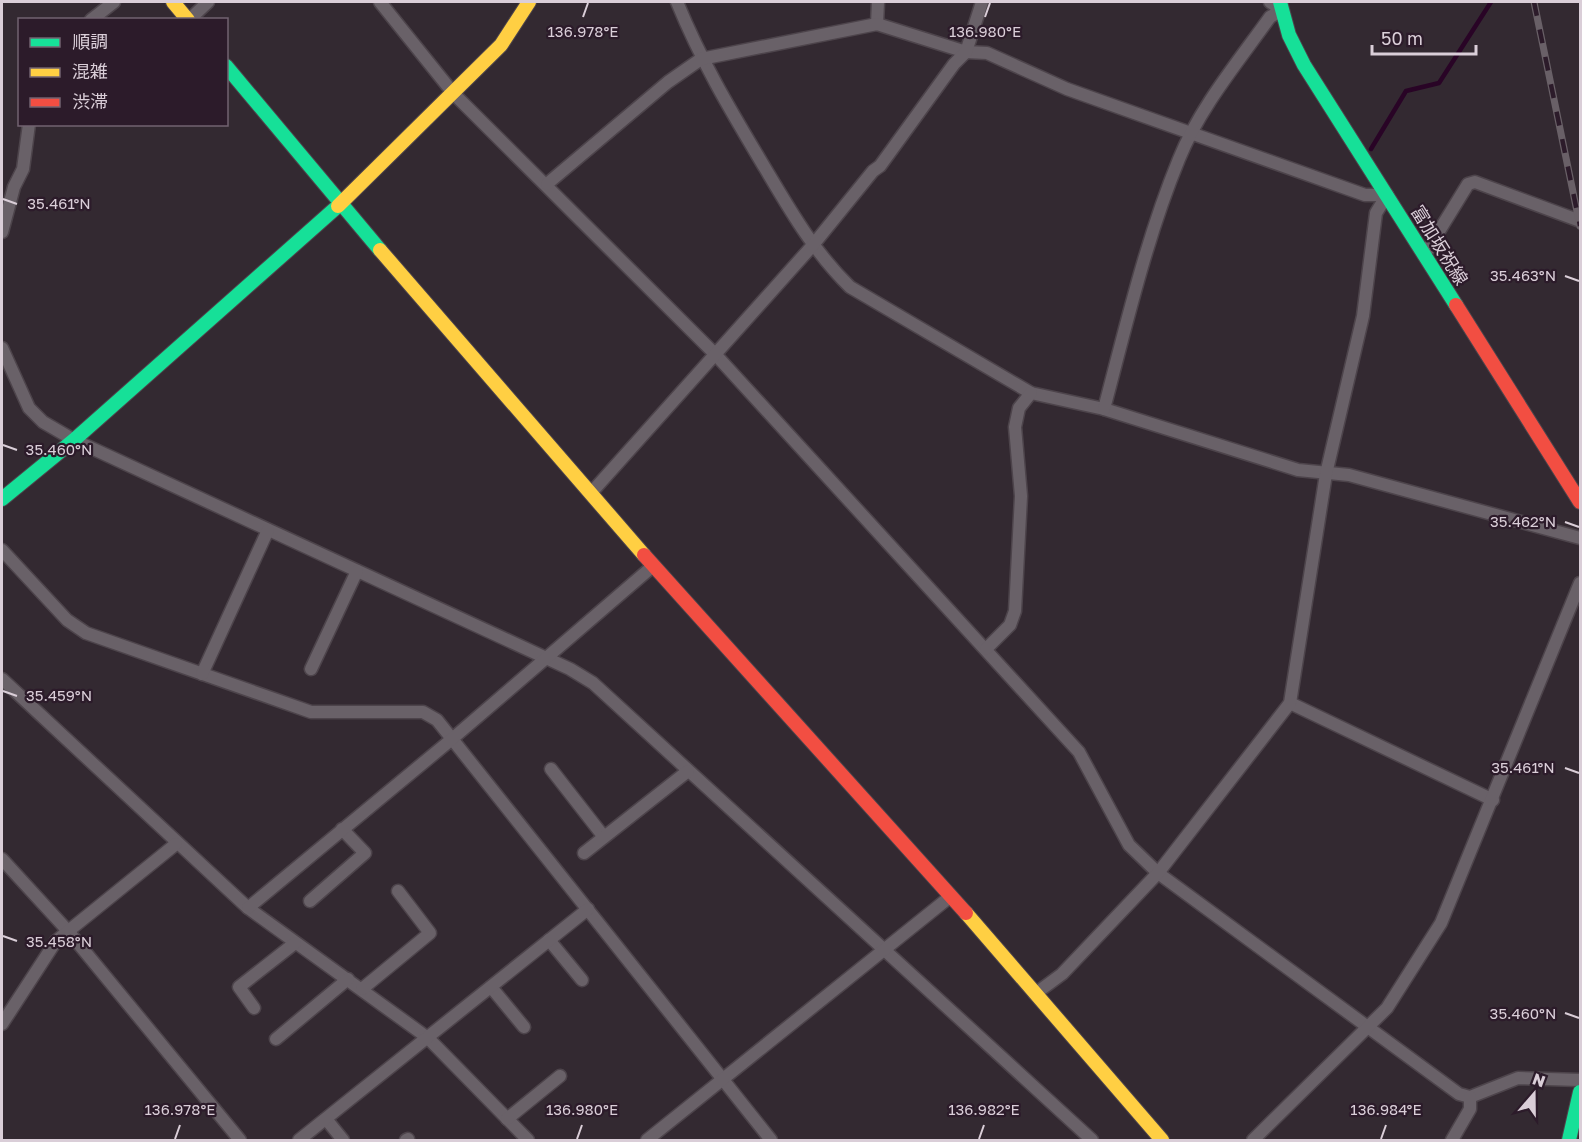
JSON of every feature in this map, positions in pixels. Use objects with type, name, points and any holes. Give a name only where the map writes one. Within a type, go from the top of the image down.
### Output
[{"type":"street","points":[[94,18],[114,2]]},
{"type":"street","points":[[173,2],[186,18]]},
{"type":"street","points":[[190,18],[208,2]]},
{"type":"street","points":[[380,2],[454,94],[547,184],[715,354],[1079,752],[1130,844],[1158,873],[1460,1094],[1470,1097],[1518,1078],[1581,1080]]},
{"type":"street","points":[[2,499],[74,440],[340,204],[454,94],[501,45],[529,2]]},
{"type":"street","points":[[677,2],[701,59],[813,245],[828,266],[850,287],[1031,393],[1104,409],[1287,467],[1326,474],[1349,475],[1581,538]]},
{"type":"street","points":[[877,24],[878,2]]},
{"type":"street","points":[[591,493],[813,245],[873,171],[880,166],[954,64],[966,52],[982,2]]},
{"type":"street","points":[[1104,409],[1153,236],[1179,159],[1213,96],[1277,4]]},
{"type":"street","name":"富加坂祝線","points":[[1277,4],[1304,65],[1581,502]]},
{"type":"street","points":[[547,184],[668,82],[701,59],[877,24],[966,52],[987,53],[1067,89],[1191,135],[1365,195],[1387,195]]},
{"type":"street","points":[[228,68],[340,204],[653,566],[951,896],[1162,1140]]},
{"type":"street","points":[[2,232],[14,187],[23,169],[29,126]]},
{"type":"street","points":[[1425,254],[1468,184],[1475,182],[1581,221]]},
{"type":"street","points":[[1035,994],[1062,974],[1158,873],[1290,704],[1326,474],[1363,316],[1376,213],[1387,195]]},
{"type":"street","points":[[2,348],[29,408],[43,422],[74,440],[570,669],[593,683],[1092,1140]]},
{"type":"street","points":[[986,649],[1010,625],[1015,610],[1022,496],[1016,427],[1019,408],[1031,393]]},
{"type":"street","points":[[202,674],[268,530]]},
{"type":"street","points":[[2,550],[67,620],[86,633],[311,712],[423,712],[437,720],[771,1140]]},
{"type":"street","points":[[248,908],[452,739],[653,566]]},
{"type":"street","points":[[311,669],[357,571]]},
{"type":"street","points":[[1253,1140],[1387,1008],[1442,923],[1581,583]]},
{"type":"street","points":[[2,679],[176,844],[248,908],[428,1038],[528,1140]]},
{"type":"street","points":[[1290,704],[1493,800]]},
{"type":"street","points":[[551,769],[604,837]]},
{"type":"street","points":[[584,853],[688,771]]},
{"type":"street","points":[[310,901],[365,853],[342,829]]},
{"type":"street","points":[[2,1024],[56,941],[176,844]]},
{"type":"street","points":[[2,859],[68,931],[240,1140]]},
{"type":"street","points":[[362,989],[430,933],[398,891]]},
{"type":"street","points":[[647,1140],[951,896]]},
{"type":"street","points":[[298,1140],[588,909]]},
{"type":"street","points":[[549,940],[582,980]]},
{"type":"street","points":[[254,1008],[238,987],[295,943]]},
{"type":"street","points":[[276,1039],[348,979]]},
{"type":"street","points":[[491,987],[524,1027]]},
{"type":"street","points":[[507,1119],[560,1076]]},
{"type":"street","points":[[1569,1140],[1581,1092]]},
{"type":"street","points":[[1452,1140],[1470,1109],[1470,1097]]},
{"type":"street","points":[[326,1119],[343,1140]]},
{"type":"waterway","points":[[1371,149],[1406,91],[1439,83],[1491,2]]},
{"type":"railway","points":[[1534,2],[1580,226]]},
{"type":"traffic: fast","points":[[1280,2],[1289,35],[1304,65],[1456,305]]},
{"type":"traffic: fast","points":[[228,68],[380,250]]},
{"type":"traffic: fast","points":[[2,499],[74,440],[338,206]]},
{"type":"traffic: fast","points":[[1569,1140],[1580,1092]]},
{"type":"traffic: slow","points":[[173,2],[186,18]]},
{"type":"traffic: slow","points":[[338,206],[501,45],[529,2]]},
{"type":"traffic: slow","points":[[380,250],[644,555]]},
{"type":"traffic: slow","points":[[966,913],[1162,1140]]},
{"type":"traffic: jam","points":[[1456,305],[1580,502]]},
{"type":"traffic: jam","points":[[644,555],[966,913]]}]
